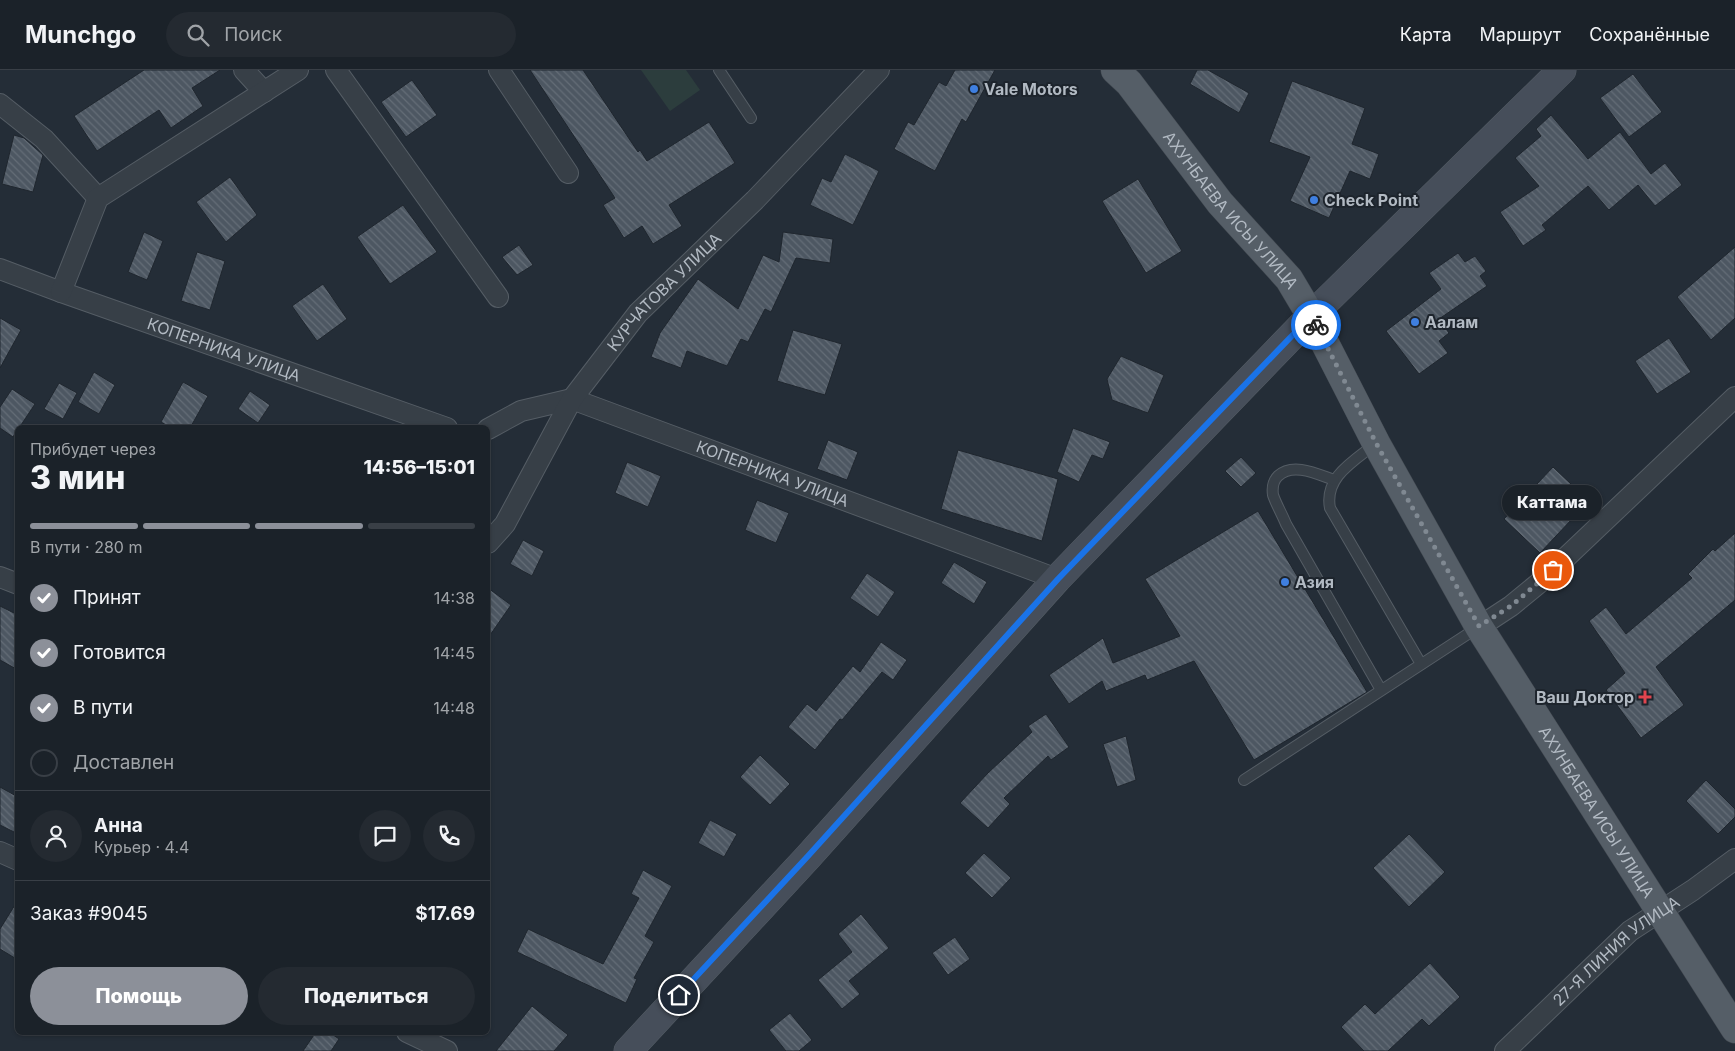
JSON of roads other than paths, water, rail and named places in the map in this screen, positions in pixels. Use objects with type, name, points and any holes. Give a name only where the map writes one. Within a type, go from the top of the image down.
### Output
[{"type":"main road","name":"АХУНБАЕВА ИСЫ УЛИЦА","points":[[1115,70],[1129,83],[1220,203],[1290,279],[1376,443],[1479,626],[1735,1029]]},
{"type":"main road","points":[[628,1051],[1058,579],[1311,316],[1562,70]]},
{"type":"street","points":[[244,70],[264,92]]},
{"type":"street","points":[[61,292],[98,198],[298,70]]},
{"type":"street","points":[[336,70],[498,297]]},
{"type":"street","points":[[499,70],[568,173]]},
{"type":"street","name":"КУРЧАТОВА УЛИЦА","points":[[490,541],[505,524],[572,399],[638,313],[755,200],[879,70]]},
{"type":"street","points":[[0,104],[44,138],[98,198]]},
{"type":"street","name":"КОПЕРНИКА УЛИЦА","points":[[0,269],[438,425]]},
{"type":"street","points":[[1479,626],[1511,606],[1539,583],[1735,397]]},
{"type":"street","points":[[490,428],[521,411],[572,399]]},
{"type":"street","name":"КОПЕРНИКА УЛИЦА","points":[[572,399],[1058,579]]},
{"type":"street","points":[[0,577],[15,583]]},
{"type":"street","points":[[0,852],[15,859]]},
{"type":"street","name":"27-Я ЛИНИЯ УЛИЦА","points":[[1505,1051],[1630,930],[1693,890],[1735,860]]},
{"type":"street","points":[[413,1035],[447,1051]]},
{"type":"lane","points":[[719,70],[751,118]]},
{"type":"lane","points":[[1376,443],[1338,474],[1328,499],[1330,508],[1421,664]]},
{"type":"lane","points":[[1334,480],[1309,471],[1287,470],[1276,479],[1273,488],[1274,496],[1286,524],[1381,690]]},
{"type":"lane","points":[[1244,780],[1479,626]]},
{"type":"place","name":"Vale Motors","points":[[974,89]]},
{"type":"place","name":"Check Point","points":[[1314,200]]},
{"type":"place","name":"Аалам","points":[[1415,322]]},
{"type":"place","name":"Каттама","points":[[1553,570]]},
{"type":"place","name":"Азия","points":[[1285,582]]},
{"type":"place","name":"Ваш Доктор","points":[[1645,697]]}]
